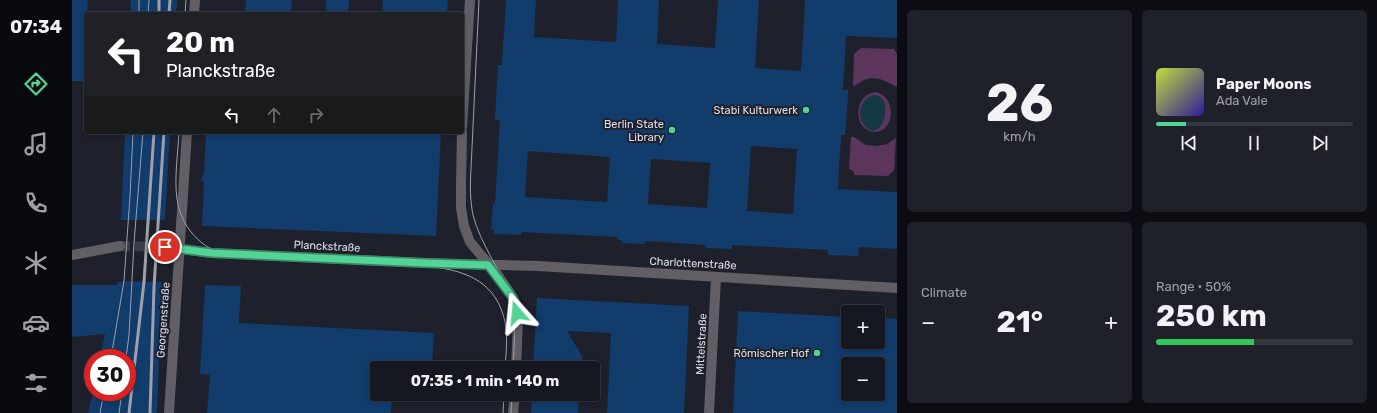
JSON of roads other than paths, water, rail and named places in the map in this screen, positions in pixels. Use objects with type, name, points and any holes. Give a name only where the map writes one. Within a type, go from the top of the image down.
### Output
[{"type":"street","points":[[194,12],[195,0]]},
{"type":"street","points":[[464,95],[470,0]]},
{"type":"street","name":"Georgenstraße","points":[[169,413],[187,134]]},
{"type":"street","points":[[462,134],[461,196],[464,226],[470,242],[510,293],[516,306],[518,328],[516,361]]},
{"type":"street","points":[[72,255],[120,246]]},
{"type":"street","name":"Planckstraße","points":[[165,247],[212,253],[488,265]]},
{"type":"street","name":"Charlottenstraße","points":[[488,265],[538,266],[897,288]]},
{"type":"street","name":"Mittelstraße","points":[[709,413],[716,277]]},
{"type":"street","points":[[513,413],[514,401]]},
{"type":"water","points":[[874,95],[881,98],[885,104],[885,111],[881,126],[876,130],[870,130],[864,125],[860,116],[860,111],[866,99]]},
{"type":"tunnel","points":[[120,246],[165,247]]},
{"type":"tram line","points":[[139,0],[139,12]]},
{"type":"tram line","points":[[148,12],[149,0]]},
{"type":"tram line","points":[[185,12],[186,0]]},
{"type":"tram line","points":[[479,0],[470,192],[471,204],[473,215],[481,237],[511,301],[515,326],[513,361]]},
{"type":"tram line","points":[[113,349],[124,281],[133,134]]},
{"type":"tram line","points":[[127,349],[143,134]]},
{"type":"tram line","points":[[179,134],[176,183],[177,199],[180,211],[184,222],[190,231],[207,246],[227,256],[239,258],[433,267],[446,269],[469,276],[480,282],[488,289],[501,309],[505,322],[506,333],[505,361]]},
{"type":"tram line","points":[[100,413],[102,401]]},
{"type":"tram line","points":[[119,413],[121,401]]},
{"type":"tram line","points":[[503,413],[504,401]]},
{"type":"tram line","points":[[511,413],[512,401]]},
{"type":"railway","points":[[159,0],[159,12]]},
{"type":"railway","points":[[169,12],[170,0]]},
{"type":"railway","points":[[129,413],[144,282],[154,134]]},
{"type":"railway","points":[[150,413],[154,287],[164,134]]},
{"type":"place","name":"Stabi Kulturwerk","points":[[806,110]]},
{"type":"place","name":"Berlin State Library","points":[[672,130]]},
{"type":"place","name":"Römischer Hof","points":[[817,353]]}]
